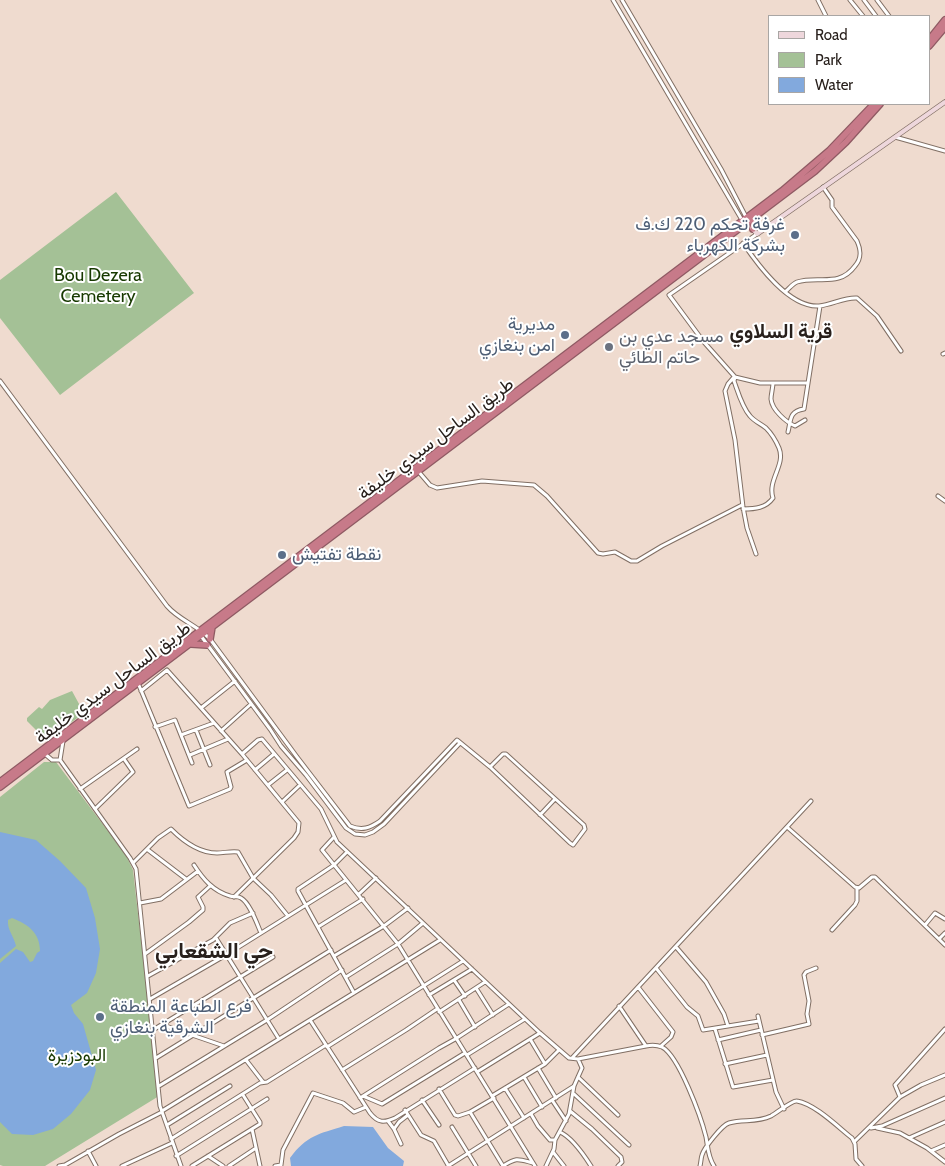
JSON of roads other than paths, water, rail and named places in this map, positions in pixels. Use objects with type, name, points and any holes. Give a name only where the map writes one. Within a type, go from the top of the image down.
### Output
[{"type":"highway","points":[[930,39],[945,20]]},
{"type":"highway","points":[[930,45],[945,27]]},
{"type":"highway","points":[[0,782],[745,222],[810,169],[839,142],[873,105]]},
{"type":"highway","name":"طريق الساحل سيدي خليفة","points":[[0,788],[189,644],[200,631],[212,627],[830,158],[879,105]]},
{"type":"highway","points":[[754,217],[754,231]]},
{"type":"highway","points":[[745,222],[754,231]]},
{"type":"highway","points":[[189,644],[208,642],[212,627]]},
{"type":"street","points":[[613,0],[745,222]]},
{"type":"street","points":[[622,0],[721,169],[745,222]]},
{"type":"street","points":[[818,0],[826,15]]},
{"type":"street","points":[[850,0],[862,15]]},
{"type":"street","points":[[864,0],[875,15]]},
{"type":"street","points":[[877,0],[888,15]]},
{"type":"street","points":[[808,383],[760,383],[735,377],[703,341],[669,296],[743,243],[754,231],[823,187],[945,102]]},
{"type":"street","points":[[895,137],[945,151]]},
{"type":"street","points":[[785,292],[796,282],[830,280],[846,276],[860,259],[860,247],[857,241],[832,207],[832,200],[823,187]]},
{"type":"street","points":[[743,243],[772,280],[785,292],[813,306],[857,298],[877,316],[901,351]]},
{"type":"street","points":[[788,432],[791,416],[804,409],[820,306]]},
{"type":"street","points":[[418,472],[430,485],[437,488],[482,481],[503,481],[534,485],[547,496],[598,553],[615,552],[634,562],[641,560],[662,546],[743,507],[759,507],[769,503],[773,498],[773,481],[780,458],[780,449],[766,428],[750,417],[734,381],[735,377]]},
{"type":"street","points":[[735,377],[728,384],[725,391],[735,440],[743,507],[747,528],[756,554]]},
{"type":"street","points":[[0,381],[167,606],[173,613],[200,631],[281,746],[295,759],[350,826],[363,829],[382,822]]},
{"type":"street","points":[[774,383],[772,402],[778,413],[795,426],[805,420]]},
{"type":"street","points":[[938,496],[945,501]]},
{"type":"street","points":[[208,642],[279,733],[295,759],[351,832],[365,836],[373,832],[459,741],[490,766],[573,844],[585,829],[506,754],[503,754],[490,766]]},
{"type":"street","points":[[163,664],[242,754],[299,823],[298,832],[234,897]]},
{"type":"street","points":[[141,690],[167,670]]},
{"type":"street","points":[[201,708],[235,681]]},
{"type":"street","points":[[138,683],[189,806],[230,790],[227,772],[247,760]]},
{"type":"street","points":[[221,731],[251,704]]},
{"type":"street","points":[[155,727],[175,720],[192,763]]},
{"type":"street","points":[[182,736],[214,723]]},
{"type":"street","points":[[196,730],[210,764]]},
{"type":"street","points":[[274,735],[279,733]]},
{"type":"street","points":[[190,755],[228,738]]},
{"type":"street","points":[[242,754],[262,739],[321,809],[337,842],[559,1050],[572,1059],[646,1046],[660,1047],[669,1053],[693,1096],[706,1136],[709,1158],[714,1166]]},
{"type":"street","points":[[63,740],[60,760],[133,863],[137,872],[162,1112],[181,1166]]},
{"type":"street","points":[[80,789],[137,749]]},
{"type":"street","points":[[44,754],[52,760],[60,760]]},
{"type":"street","points":[[255,770],[274,754]]},
{"type":"street","points":[[95,809],[133,772],[124,759]]},
{"type":"street","points":[[268,785],[287,770]]},
{"type":"street","points":[[282,802],[300,785]]},
{"type":"street","points":[[540,815],[555,799]]},
{"type":"street","points":[[572,1059],[619,1006],[811,801]]},
{"type":"street","points":[[787,827],[857,888]]},
{"type":"street","points":[[133,863],[158,838],[171,829],[186,842],[201,850],[215,853],[238,852],[254,878],[288,916]]},
{"type":"street","points":[[334,837],[322,849],[398,944],[534,1165]]},
{"type":"street","points":[[148,850],[186,879]]},
{"type":"street","points":[[347,852],[334,865],[298,889],[298,891],[354,993]]},
{"type":"street","points":[[194,865],[210,886],[219,892],[241,898],[253,913],[261,933]]},
{"type":"street","points":[[140,903],[161,898],[198,871]]},
{"type":"street","points":[[857,888],[872,876],[875,877],[945,945]]},
{"type":"street","points":[[359,894],[376,878]]},
{"type":"street","points":[[150,999],[226,955],[346,880]]},
{"type":"street","points":[[145,954],[190,922],[203,910],[198,897],[210,886]]},
{"type":"street","points":[[832,930],[855,906],[857,888]]},
{"type":"street","points":[[318,927],[363,900]]},
{"type":"street","points":[[334,956],[384,926],[408,908]]},
{"type":"street","points":[[148,976],[216,938],[230,923],[253,913]]},
{"type":"street","points":[[925,925],[936,913],[945,919]]},
{"type":"street","points":[[346,978],[398,944],[423,923]]},
{"type":"street","points":[[939,939],[945,933]]},
{"type":"street","points":[[216,938],[279,1039]]},
{"type":"street","points":[[57,1166],[65,1165],[162,1112],[440,940]]},
{"type":"street","points":[[676,947],[706,982],[724,1014],[728,1026]]},
{"type":"street","points":[[156,1058],[331,950]]},
{"type":"street","points":[[153,1030],[273,957]]},
{"type":"street","points":[[122,1166],[172,1141],[263,1082],[267,1082],[327,1046],[464,961]]},
{"type":"street","points":[[656,968],[687,1007],[698,1016],[703,1030],[759,1021]]},
{"type":"street","points":[[762,1035],[809,1024],[807,1014],[809,1001],[804,975],[806,972],[816,968]]},
{"type":"street","points":[[429,995],[472,969]]},
{"type":"street","points":[[159,1086],[267,1020],[342,970]]},
{"type":"street","points":[[454,980],[465,996]]},
{"type":"street","points":[[342,1070],[438,1010],[459,1000],[485,982]]},
{"type":"street","points":[[638,987],[673,1032],[671,1037],[660,1047]]},
{"type":"street","points":[[476,988],[493,1015]]},
{"type":"street","points":[[459,1000],[475,1026]]},
{"type":"street","points":[[361,1097],[509,1004]]},
{"type":"street","points":[[619,1006],[646,1046]]},
{"type":"street","points":[[758,1016],[773,1080],[784,1109]]},
{"type":"street","points":[[361,1097],[382,1104],[525,1019]]},
{"type":"street","points":[[310,1020],[366,1107],[376,1120],[380,1122],[388,1121],[439,1089],[540,1033]]},
{"type":"street","points":[[722,1028],[725,1021]]},
{"type":"street","points":[[162,1025],[224,1046]]},
{"type":"street","points":[[715,1029],[733,1087],[773,1080]]},
{"type":"street","points":[[718,1040],[761,1030]]},
{"type":"street","points":[[900,1098],[896,1085],[945,1030]]},
{"type":"street","points":[[530,1039],[545,1064]]},
{"type":"street","points":[[439,1089],[455,1115],[461,1116],[545,1064],[559,1050]]},
{"type":"street","points":[[725,1064],[767,1055]]},
{"type":"street","points":[[546,1166],[553,1152],[555,1140],[570,1111],[574,1086],[582,1068],[578,1059]]},
{"type":"street","points":[[246,1060],[263,1082]]},
{"type":"street","points":[[538,1068],[566,1121]]},
{"type":"street","points":[[855,1141],[871,1128],[900,1098],[921,1085],[945,1075]]},
{"type":"street","points":[[524,1077],[542,1107]]},
{"type":"street","points":[[578,1077],[618,1115]]},
{"type":"street","points":[[167,1125],[230,1086]]},
{"type":"street","points":[[406,1110],[421,1135],[434,1141],[448,1166],[574,1086]]},
{"type":"street","points":[[506,1088],[524,1118]]},
{"type":"street","points":[[275,1166],[280,1166],[283,1150],[313,1093],[343,1103],[354,1112],[366,1107]]},
{"type":"street","points":[[574,1094],[629,1145]]},
{"type":"street","points":[[192,1166],[252,1129],[260,1122],[242,1095]]},
{"type":"street","points":[[876,1128],[945,1098]]},
{"type":"street","points":[[176,1156],[267,1099]]},
{"type":"street","points":[[422,1100],[439,1125]]},
{"type":"street","points":[[700,1166],[702,1154],[719,1131],[728,1123],[758,1121],[777,1113],[794,1101],[811,1107],[855,1141]]},
{"type":"street","points":[[570,1111],[621,1157],[622,1162],[618,1166]]},
{"type":"street","points":[[470,1112],[503,1166],[512,1161],[522,1159],[534,1165]]},
{"type":"street","points":[[530,1114],[545,1135],[550,1140],[555,1140]]},
{"type":"street","points":[[394,1129],[398,1122],[408,1115]]},
{"type":"street","points":[[388,1121],[401,1144]]},
{"type":"street","points":[[909,1138],[945,1122]]},
{"type":"street","points":[[452,1127],[476,1166]]},
{"type":"street","points":[[871,1128],[895,1131],[931,1151],[945,1162]]},
{"type":"street","points":[[252,1129],[260,1166]]},
{"type":"street","points":[[560,1132],[571,1141],[590,1166]]},
{"type":"street","points":[[855,1141],[855,1156],[862,1166]]},
{"type":"street","points":[[931,1151],[945,1145]]},
{"type":"street","points":[[229,1166],[256,1148]]},
{"type":"street","points":[[88,1151],[96,1166]]},
{"type":"street","points":[[553,1152],[564,1166]]},
{"type":"street","points":[[208,1156],[224,1166]]},
{"type":"street","points":[[512,1161],[515,1166]]},
{"type":"water","points":[[0,832],[36,840],[86,888],[95,918],[100,949],[96,973],[87,993],[71,1005],[74,1013],[83,1024],[96,1070],[90,1090],[71,1114],[53,1129],[33,1135],[12,1134],[0,1122],[0,963],[16,949],[23,952],[30,962],[33,961],[40,951],[38,939],[32,930],[12,918],[8,920],[8,924],[16,946],[0,959]]},
{"type":"water","points":[[344,1126],[373,1127],[388,1148],[404,1161],[403,1166],[291,1166],[290,1158],[302,1144],[314,1136]]},
{"type":"place","name":"غرفة تحكم 220 ك.ف بشركة الكهرباء","points":[[795,235]]},
{"type":"place","name":"مديرية امن بنغازي","points":[[565,335]]},
{"type":"place","name":"مسجد عدي بن حاتم الطائي","points":[[609,347]]},
{"type":"place","name":"نقطة تفتيش","points":[[282,555]]},
{"type":"place","name":"فرع الطباعة المنطقة الشرقية بنغازي","points":[[100,1017]]},
{"type":"district","name":"قرية السلاوي","points":[[781,332]]},
{"type":"district","name":"حي الشقعابي","points":[[214,952]]},
{"type":"park label","name":"Bou Dezera Cemetery","points":[[98,286]]},
{"type":"park label","name":"البودزيرة","points":[[77,1056]]}]
